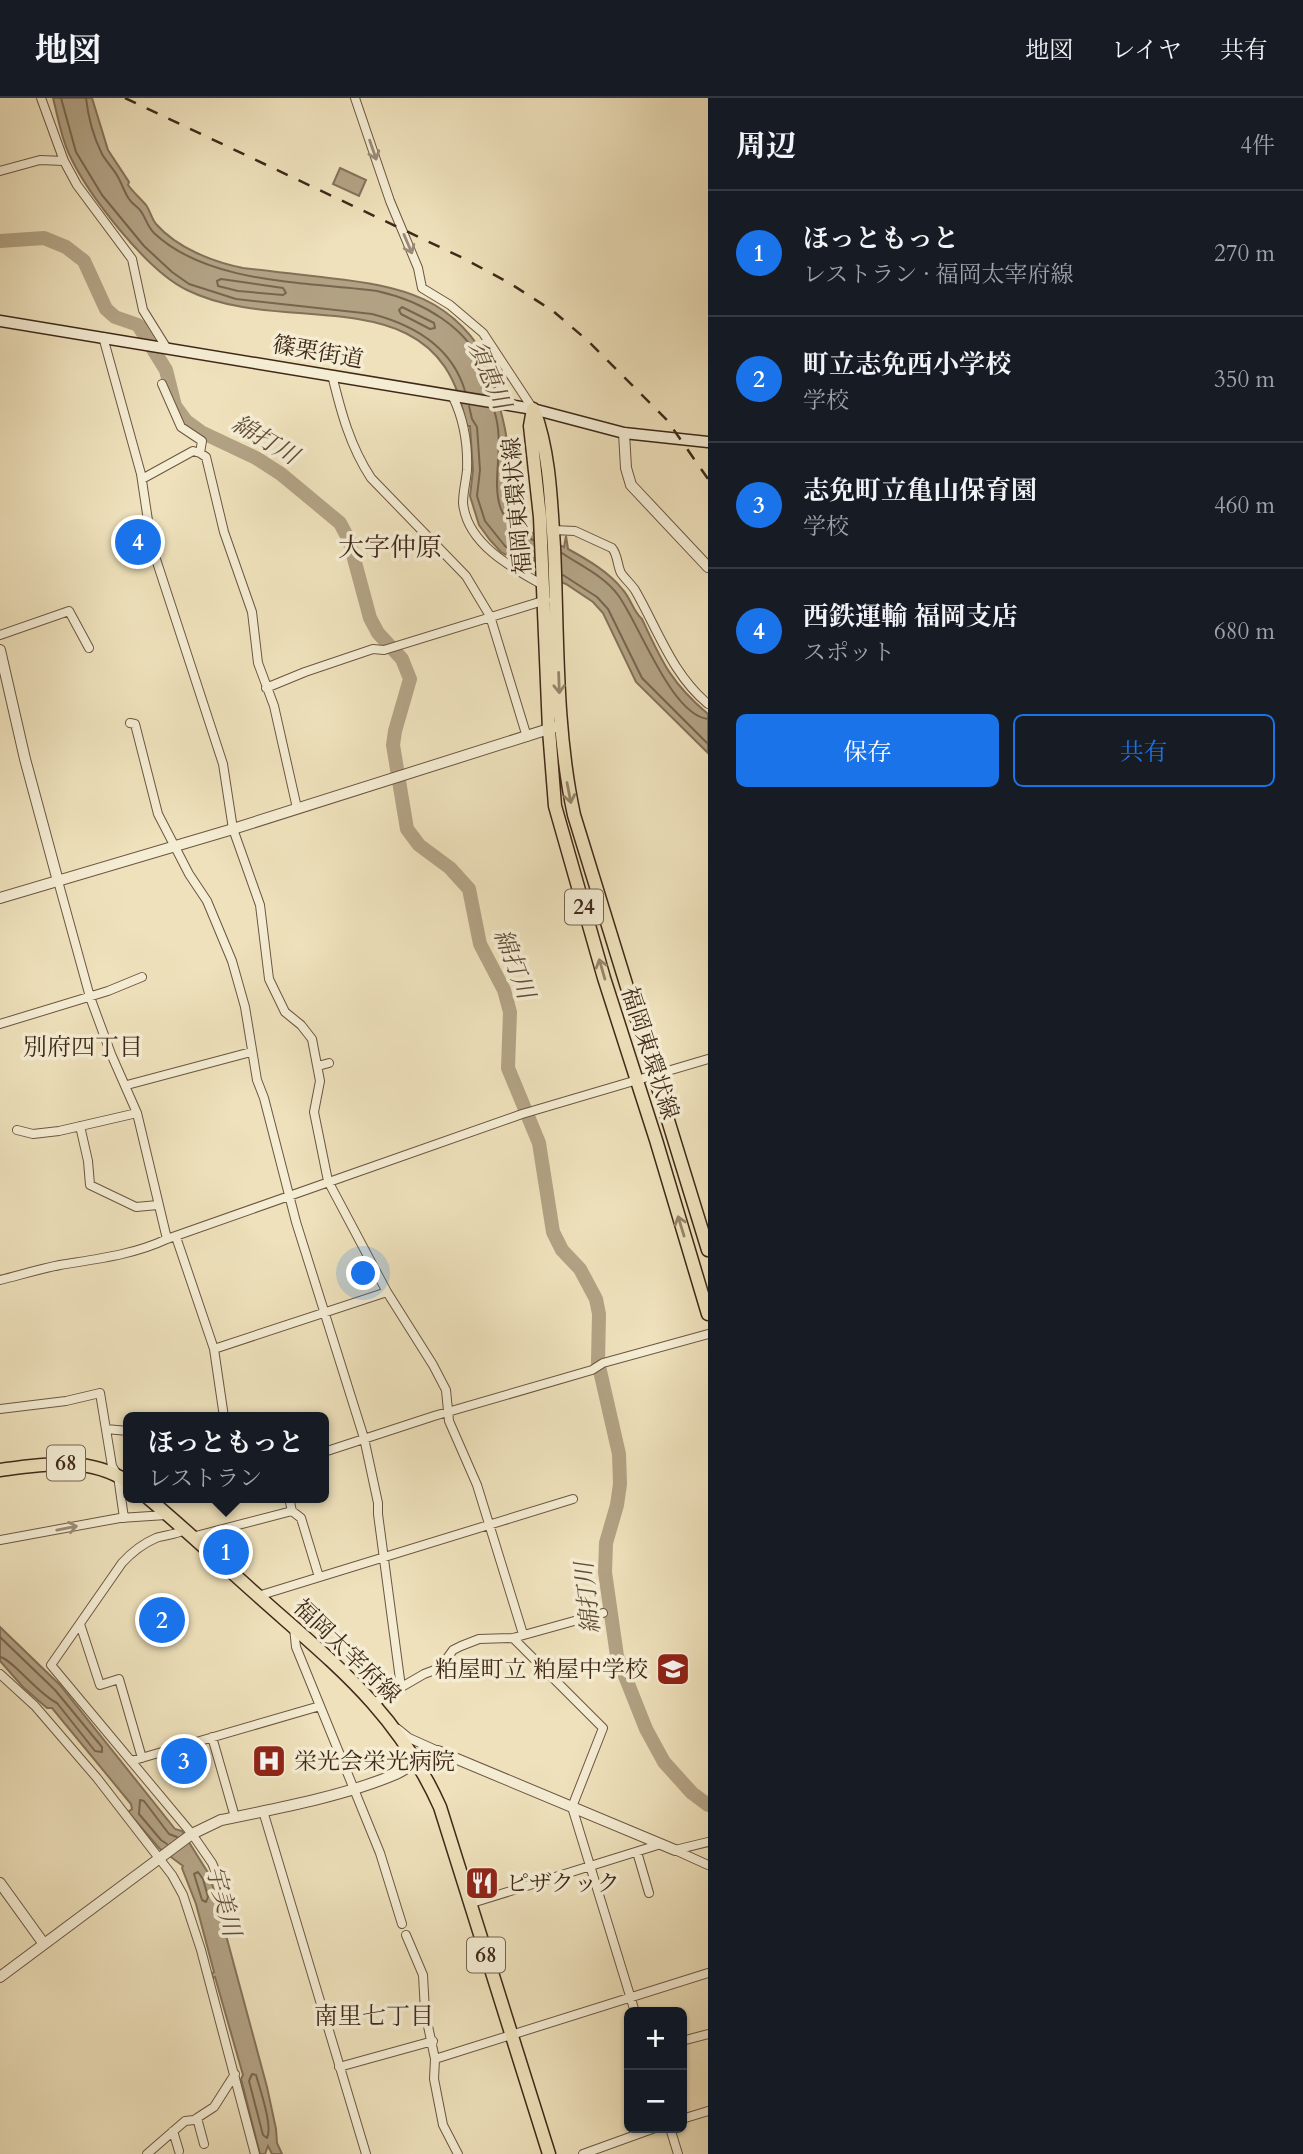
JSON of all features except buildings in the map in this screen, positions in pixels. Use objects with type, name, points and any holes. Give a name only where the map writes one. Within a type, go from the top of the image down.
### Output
[{"type":"main road","points":[[0,321],[103,337]]},
{"type":"main road","name":"篠栗街道","points":[[103,337],[533,409],[624,433],[708,440]]},
{"type":"main road","name":"福岡東環状線","points":[[533,409],[530,426],[550,585],[544,601],[555,727],[574,815],[708,1250]]},
{"type":"main road","name":"福岡東環状線","points":[[533,409],[541,428],[553,530],[550,585],[555,806],[708,1314]]},
{"type":"main road","name":"68","points":[[0,1470],[67,1463],[94,1466],[123,1479]]},
{"type":"main road","name":"福岡太宰府線","points":[[154,1503],[344,1671],[395,1727],[417,1759],[440,1807],[549,2154]]},
{"type":"street","points":[[41,98],[64,160],[77,185],[132,258],[143,310],[166,346]]},
{"type":"street","points":[[355,98],[390,201],[418,268],[422,288],[450,305],[483,333],[533,409]]},
{"type":"street","points":[[0,171],[40,160],[64,160]]},
{"type":"street","points":[[103,337],[142,479],[152,547],[223,764],[233,829],[260,905],[269,979],[285,1012],[312,1039],[320,1081],[314,1112],[328,1181],[387,1292],[446,1390],[449,1422],[477,1485],[523,1634]]},
{"type":"street","points":[[332,375],[340,410],[354,449],[371,478],[466,576],[490,616],[527,737]]},
{"type":"street","points":[[162,384],[181,426],[202,441],[200,453]]},
{"type":"street","points":[[458,398],[464,419],[467,468],[463,503],[469,522],[480,540],[510,567],[550,585]]},
{"type":"street","points":[[624,433],[625,468],[631,485],[708,567]]},
{"type":"street","points":[[142,479],[193,451],[206,457],[224,532],[252,612],[258,663],[274,706],[297,808]]},
{"type":"street","points":[[553,530],[575,531],[612,548],[621,573],[633,587],[676,668],[695,693],[708,704]]},
{"type":"street","points":[[267,688],[304,672],[373,649],[384,650],[544,601]]},
{"type":"street","points":[[0,635],[69,611],[89,648]]},
{"type":"street","points":[[0,650],[25,759],[90,997],[137,1113],[158,1205],[214,1349],[223,1412]]},
{"type":"street","points":[[130,723],[135,724],[158,814],[167,835],[176,845],[189,874],[206,901],[232,961],[245,1007],[251,1052],[290,1196],[364,1438],[378,1503],[401,1687]]},
{"type":"street","points":[[0,898],[233,829],[555,727]]},
{"type":"street","points":[[0,1024],[90,997],[142,977]]},
{"type":"street","points":[[127,1085],[251,1052]]},
{"type":"street","points":[[0,1280],[152,1246],[522,1114],[708,1059]]},
{"type":"street","points":[[318,1066],[329,1063]]},
{"type":"street","points":[[17,1130],[33,1134],[59,1131],[137,1113]]},
{"type":"street","points":[[80,1126],[90,1185],[136,1207],[158,1205]]},
{"type":"street","points":[[214,1349],[387,1292]]},
{"type":"street","points":[[329,1450],[592,1370],[603,1363],[708,1334]]},
{"type":"street","points":[[0,1409],[66,1401],[100,1393],[112,1466],[123,1479]]},
{"type":"street","points":[[106,1429],[123,1431]]},
{"type":"street","points":[[258,1597],[573,1499]]},
{"type":"street","points":[[124,1503],[124,1518]]},
{"type":"street","points":[[290,1503],[292,1510],[301,1518],[319,1577]]},
{"type":"street","points":[[219,1879],[212,1863],[192,1834],[51,1665],[122,1563],[135,1549],[154,1539],[292,1510]]},
{"type":"street","points":[[0,1540],[124,1518],[167,1515]]},
{"type":"street","points":[[374,1703],[440,1668],[453,1650],[461,1646],[479,1639],[513,1638],[603,1613]]},
{"type":"street","points":[[80,1624],[100,1685],[119,1679],[142,1758]]},
{"type":"street","points":[[294,1627],[296,1647],[380,1853],[402,1924]]},
{"type":"street","points":[[513,1638],[603,1728],[572,1807],[633,2007]]},
{"type":"street","points":[[0,1674],[35,1706],[162,1856],[183,1895],[235,2074],[255,2154]]},
{"type":"street","points":[[131,1761],[320,1706]]},
{"type":"street","points":[[395,1727],[409,1738],[438,1751],[708,1865]]},
{"type":"street","points":[[212,1737],[235,1817]]},
{"type":"street","points":[[0,1977],[192,1834],[221,1820],[353,1788],[397,1774],[417,1759],[438,1751]]},
{"type":"street","points":[[263,1811],[366,2154]]},
{"type":"street","points":[[675,1850],[708,1842]]},
{"type":"street","points":[[472,1903],[661,1844]]},
{"type":"street","points":[[637,1852],[649,1893]]},
{"type":"street","points":[[0,1883],[44,1944]]},
{"type":"street","points":[[405,1935],[423,1975],[425,2012],[435,2059],[434,2079],[443,2125],[458,2154]]},
{"type":"street","points":[[435,2059],[708,1973]]},
{"type":"street","points":[[687,2040],[708,2034]]},
{"type":"street","points":[[340,2067],[433,2041]]},
{"type":"street","points":[[147,2154],[185,2121],[197,2118],[214,2107],[235,2074]]},
{"type":"street","points":[[687,2117],[708,2111]]},
{"type":"street","points":[[197,2118],[204,2144]]},
{"type":"street","points":[[173,2131],[179,2151]]},
{"type":"street","points":[[583,2154],[641,2133]]},
{"type":"street","points":[[672,2133],[678,2154]]},
{"type":"water","name":"須恵川","points":[[53,98],[92,98],[108,150],[129,182],[128,185],[146,205],[156,224],[185,247],[208,258],[243,268],[355,281],[403,291],[443,310],[461,325],[477,344],[491,368],[496,366],[497,369],[492,371],[507,442],[503,490],[507,509],[522,527],[536,535],[564,547],[566,536],[568,549],[605,572],[623,590],[676,682],[708,714],[708,753],[636,682],[603,613],[593,602],[566,584],[534,571],[501,552],[479,525],[470,496],[473,470],[470,426],[466,426],[451,378],[426,346],[394,328],[355,319],[227,304],[187,290],[171,280],[137,249],[90,190],[66,147]]},
{"type":"water","points":[[340,168],[366,180],[359,196],[333,184]]},
{"type":"water","points":[[0,1627],[60,1685],[175,1829],[182,1831],[210,1876],[267,2087],[277,2143],[282,2154],[272,2154],[268,2146],[265,2154],[260,2154],[241,2079],[243,2075],[215,1977],[212,1978],[211,1975],[214,1972],[183,1866],[159,1848],[128,1812],[132,1809],[131,1804],[52,1708],[47,1708],[23,1687],[0,1661]]},
{"type":"waterway","name":"綿打川","points":[[0,241],[44,238],[66,247],[84,261],[106,309],[115,317],[138,325],[166,370],[175,406],[186,421],[201,432],[256,458],[281,474],[340,523],[349,540],[370,618],[378,633],[402,659],[410,679],[393,745],[407,829],[419,845],[450,868],[469,889],[480,944],[504,990],[510,1012],[508,1068],[539,1143],[553,1232],[562,1250],[580,1269],[596,1299],[599,1314],[598,1362],[619,1454],[620,1484],[606,1543],[605,1572],[617,1656],[646,1729],[664,1762],[692,1793],[708,1805]]},
{"type":"railway","points":[[125,98],[463,258],[553,311],[588,341],[667,420],[708,479]]},
{"type":"place","name":"西鉄運輸 福岡支店","points":[[138,542]]},
{"type":"place","name":"ほっともっと","points":[[226,1552]]},
{"type":"place","name":"町立志免西小学校","points":[[162,1620]]},
{"type":"place","name":"粕屋町立 粕屋中学校","points":[[673,1669]]},
{"type":"place","name":"志免町立亀山保育園","points":[[184,1761]]},
{"type":"place","name":"栄光会栄光病院","points":[[269,1761]]},
{"type":"place","name":"ピザクック","points":[[482,1883]]},
{"type":"district","name":"大字仲原","points":[[390,547]]},
{"type":"district","name":"別府四丁目","points":[[83,1047]]},
{"type":"district","name":"南里七丁目","points":[[374,2016]]},
{"type":"water label","name":"宇美川","points":[[223,1901]]}]
